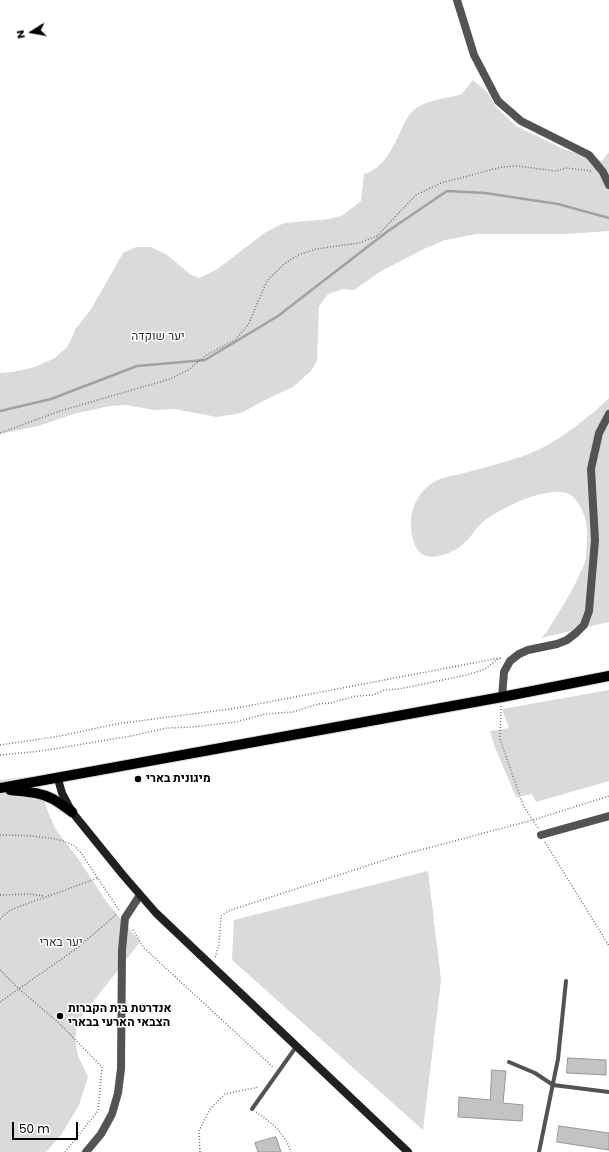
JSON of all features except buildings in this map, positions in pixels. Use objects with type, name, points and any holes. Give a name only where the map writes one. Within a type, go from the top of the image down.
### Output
[{"type":"main road","points":[[0,788],[58,779],[502,698],[609,676]]},
{"type":"main road","points":[[58,779],[62,793],[72,812],[156,914],[408,1152]]},
{"type":"main road","points":[[0,788],[35,793],[53,799],[72,812]]},
{"type":"street","points":[[457,0],[474,55],[498,101],[522,121],[588,155],[603,172],[609,185]]},
{"type":"street","points":[[502,698],[504,672],[510,661],[519,654],[528,650],[567,640],[584,625],[587,618],[589,611],[595,540],[591,469],[599,434],[609,414]]},
{"type":"street","points":[[541,835],[609,816]]},
{"type":"street","points":[[86,1152],[101,1134],[112,1114],[118,1093],[121,1069],[122,950],[125,918],[140,895]]},
{"type":"lane","points":[[539,1152],[558,1059],[566,981]]},
{"type":"lane","points":[[252,1110],[296,1047]]},
{"type":"lane","points":[[509,1062],[535,1073],[553,1085],[609,1092]]},
{"type":"path","points":[[0,433],[60,411],[170,379],[188,370],[208,354],[235,340],[248,325],[267,281],[284,264],[298,255],[316,248],[359,243],[377,236],[416,195],[440,183],[502,167],[518,166],[555,171],[568,168],[603,172]]},
{"type":"path","points":[[0,755],[41,751],[130,736],[167,728],[236,722],[265,714],[293,712],[318,704],[331,703],[356,696],[373,695],[384,690],[399,689],[467,675],[485,669],[498,659],[519,654]]},
{"type":"path","points":[[0,745],[60,736],[116,724],[237,708],[504,657]]},
{"type":"path","points":[[209,964],[214,959],[219,945],[221,916],[228,911],[394,857],[533,820],[609,796]]},
{"type":"path","points":[[0,835],[31,835],[64,842],[74,846],[81,853],[120,912],[76,948],[0,1002]]},
{"type":"path","points":[[0,919],[18,907],[98,878]]},
{"type":"path","points":[[0,895],[29,894],[46,897]]},
{"type":"path","points":[[125,918],[144,948],[278,1072]]},
{"type":"path","points":[[0,970],[18,988],[59,1023],[102,1067],[98,1112],[65,1152]]},
{"type":"path","points":[[200,1152],[199,1131],[210,1109],[225,1094],[269,1086]]},
{"type":"path","points":[[252,1110],[276,1126],[287,1142],[291,1152]]},
{"type":"green space","name":"יער שוקדה","points":[[473,80],[488,93],[496,107],[516,126],[563,149],[602,161],[609,152],[609,231],[566,234],[477,234],[445,240],[381,271],[354,290],[342,289],[328,294],[319,306],[317,361],[311,371],[293,387],[241,413],[217,417],[174,409],[155,410],[126,405],[110,406],[77,413],[38,426],[0,434],[0,373],[13,372],[35,367],[55,358],[68,346],[76,328],[90,311],[123,253],[136,247],[151,247],[167,255],[190,274],[199,278],[216,270],[266,232],[284,223],[330,219],[343,215],[361,201],[364,174],[377,167],[387,156],[395,144],[410,113],[426,103],[462,94]]},
{"type":"green space","points":[[609,398],[609,622],[541,638],[546,633],[567,599],[586,558],[586,522],[582,509],[574,497],[564,492],[553,492],[526,498],[501,510],[483,522],[466,541],[455,550],[434,557],[429,557],[420,553],[415,546],[411,529],[411,516],[417,499],[429,485],[437,480],[509,461],[538,450],[575,427]]},
{"type":"green space","points":[[609,690],[609,781],[536,802],[532,794],[516,797],[494,745],[490,731],[509,728],[502,709]]},
{"type":"green space","name":"יער בארי","points":[[36,776],[48,812],[56,830],[77,857],[106,901],[140,942],[78,1021],[75,1040],[78,1056],[88,1077],[79,1105],[61,1135],[46,1152],[0,1152],[0,780]]},
{"type":"green space","points":[[428,871],[441,980],[423,1130],[232,960],[234,920]]},
{"type":"waterway","points":[[0,411],[51,399],[137,366],[205,360],[278,316],[388,231],[447,191],[485,193],[558,204],[609,218]]},
{"type":"place","name":"מיגונית בארי","points":[[138,779]]},
{"type":"place","name":"אנדרטת בית הקברות הצבאי הארעי בבארי","points":[[60,1016]]}]
